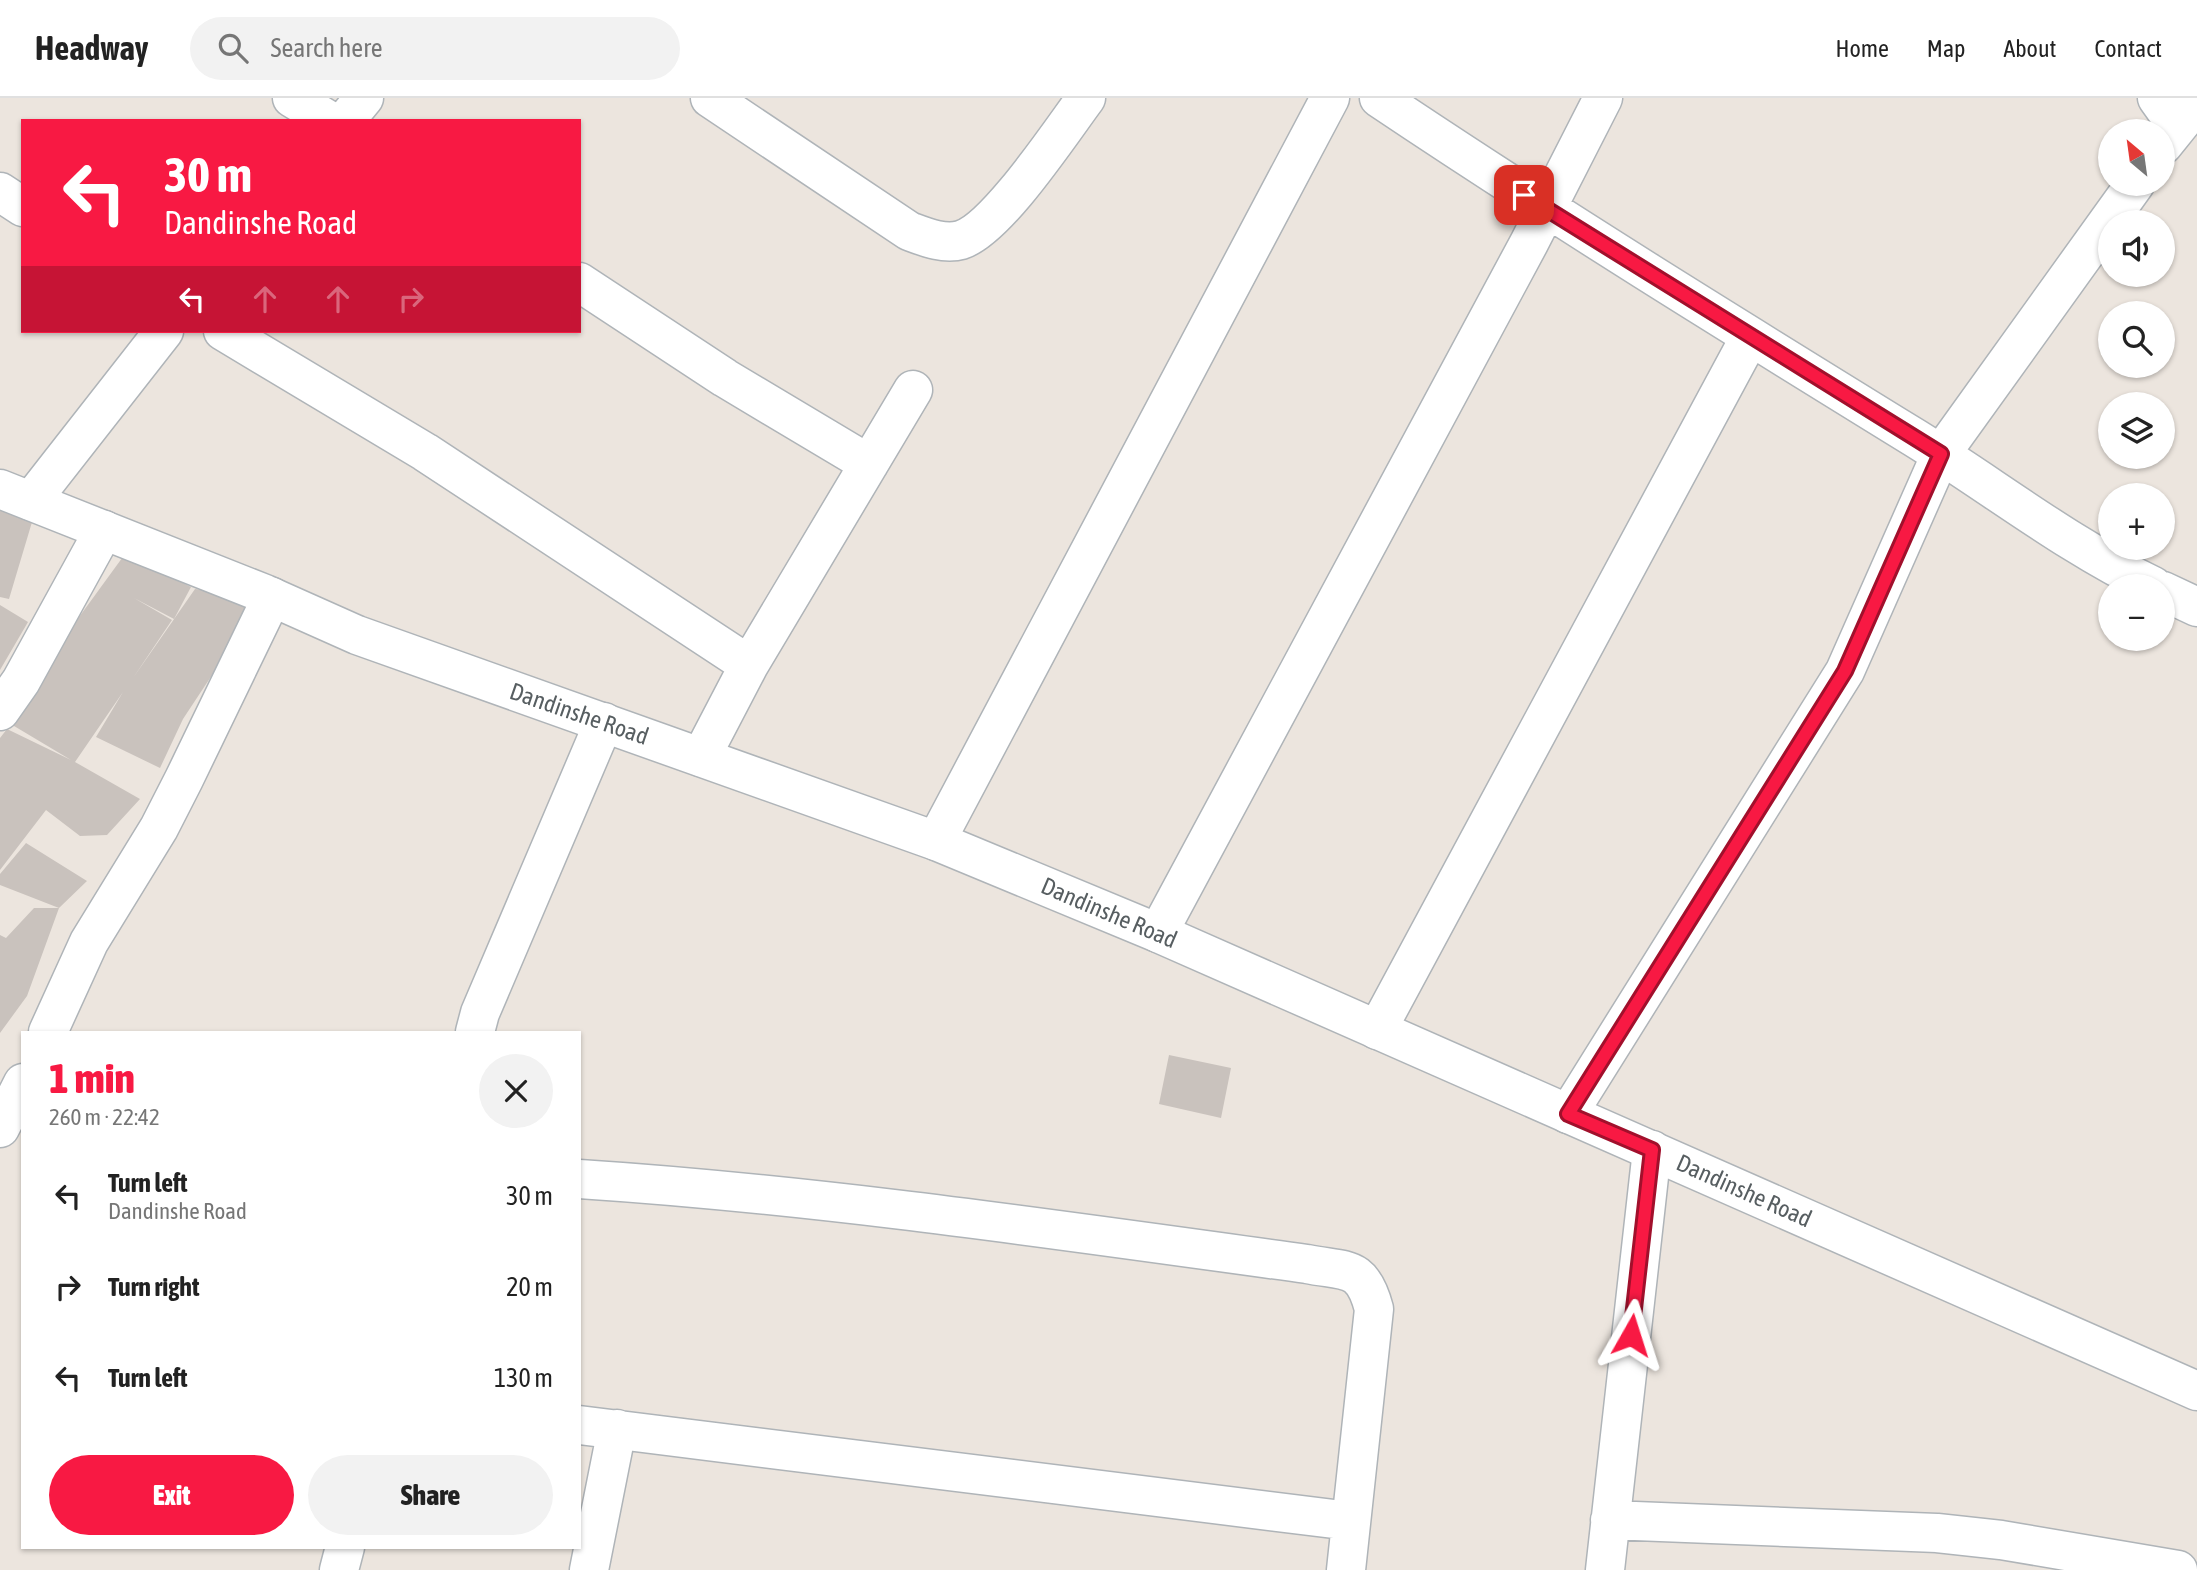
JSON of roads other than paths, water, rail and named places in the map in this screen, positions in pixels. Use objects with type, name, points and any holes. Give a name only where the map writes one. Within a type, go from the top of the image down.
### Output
[{"type":"street","points":[[292,98],[327,119]]},
{"type":"street","points":[[347,119],[365,98]]},
{"type":"street","points":[[710,98],[909,231],[938,241],[962,240],[1000,213],[1086,98]]},
{"type":"street","points":[[936,841],[1330,98]]},
{"type":"street","points":[[1379,98],[1545,209],[1941,454],[2128,574]]},
{"type":"street","points":[[1158,933],[1603,98]]},
{"type":"street","points":[[0,192],[21,205]]},
{"type":"street","points":[[1568,1114],[1845,671],[1941,454],[2126,196]]},
{"type":"street","points":[[581,283],[725,379],[869,464]]},
{"type":"street","points":[[16,495],[162,333]]},
{"type":"street","points":[[226,333],[425,452],[749,665]]},
{"type":"street","points":[[1377,1030],[1750,337]]},
{"type":"street","points":[[701,757],[749,665],[913,390]]},
{"type":"street","name":"Dandinshe Road","points":[[16,495],[272,597],[358,635],[936,841],[1158,933],[2197,1391]]},
{"type":"street","points":[[0,711],[21,681],[104,530]]},
{"type":"street","points":[[48,1031],[95,932],[178,791],[272,597]]},
{"type":"street","points":[[2175,597],[2197,607]]},
{"type":"street","points":[[475,1031],[480,1013],[604,722]]},
{"type":"street","points":[[0,1128],[21,1087]]},
{"type":"street","points":[[1605,1570],[1652,1150]]},
{"type":"street","points":[[581,1180],[711,1188],[989,1221],[1307,1264],[1358,1274],[1368,1286],[1374,1309],[1346,1570]]},
{"type":"street","points":[[581,1425],[1350,1521]]},
{"type":"street","points":[[589,1570],[617,1429]]},
{"type":"street","points":[[1610,1520],[1937,1533],[2001,1540],[2178,1570]]},
{"type":"street","points":[[339,1570],[344,1549]]}]
